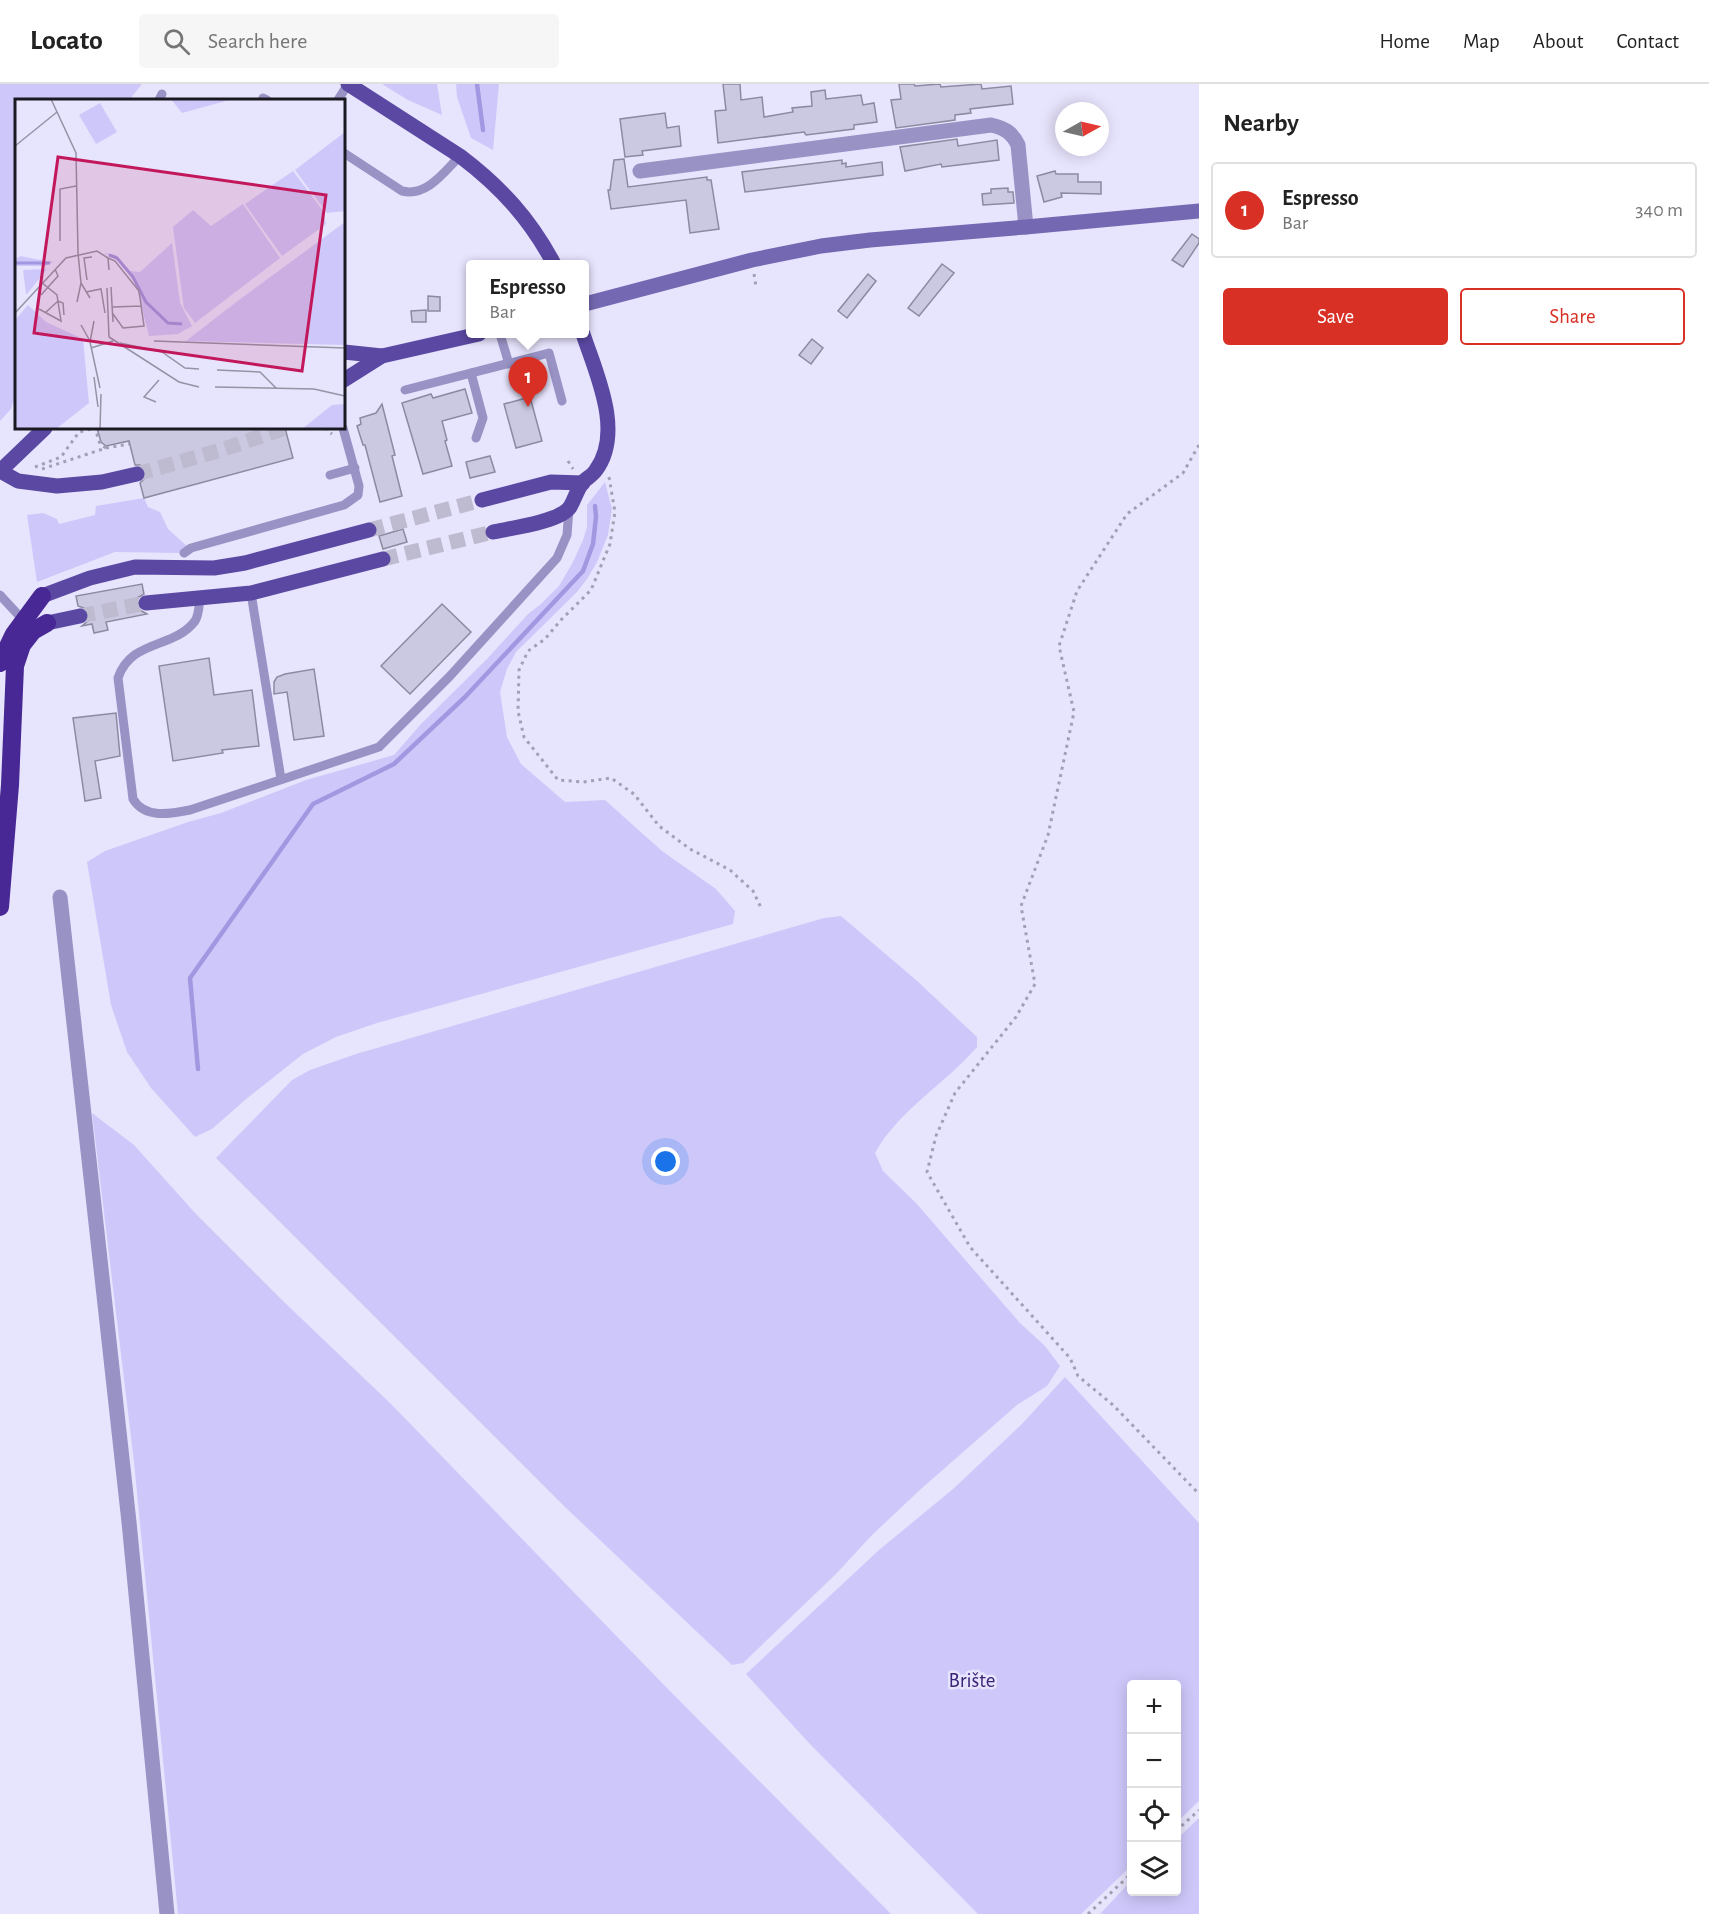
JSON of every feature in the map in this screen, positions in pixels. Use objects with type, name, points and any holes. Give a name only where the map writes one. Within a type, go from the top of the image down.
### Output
[{"type":"highway","points":[[0,663],[15,634],[42,596]]},
{"type":"highway","points":[[0,908],[10,784],[15,666],[22,645],[27,638],[46,623]]},
{"type":"main road","points":[[348,84],[476,168],[506,196],[536,231],[552,260]]},
{"type":"main road","points":[[345,379],[382,356],[466,336]]},
{"type":"main road","points":[[493,532],[547,520],[569,509],[583,483],[596,470],[604,455],[609,430],[603,396],[585,338]]},
{"type":"main road","points":[[345,352],[382,356]]},
{"type":"main road","points":[[44,429],[0,471],[18,481],[57,486],[102,482],[137,474]]},
{"type":"main road","points":[[482,500],[551,482],[583,483]]},
{"type":"main road","points":[[42,596],[90,578],[135,567],[214,568],[245,563],[369,530]]},
{"type":"main road","points":[[146,603],[251,593],[383,559]]},
{"type":"main road","points":[[46,623],[80,616]]},
{"type":"street","points":[[640,171],[991,125],[1005,129],[1014,136],[1018,145],[1026,228]]},
{"type":"street","points":[[589,303],[752,260],[821,246],[1199,211]]},
{"type":"street","points":[[60,897],[150,1726],[167,1914]]},
{"type":"lane","points":[[339,99],[348,84]]},
{"type":"lane","points":[[345,154],[402,191],[412,193],[427,188],[460,156]]},
{"type":"lane","points":[[501,338],[509,364]]},
{"type":"lane","points":[[405,390],[549,353],[562,401]]},
{"type":"lane","points":[[471,373],[483,418],[476,438]]},
{"type":"lane","points":[[184,553],[191,548],[344,505],[357,495],[359,486],[343,429]]},
{"type":"lane","points":[[330,475],[355,468]]},
{"type":"lane","points":[[200,598],[196,619],[186,630],[132,656],[121,669],[118,688],[133,800],[138,807],[150,813],[190,810],[372,751],[388,740],[450,676],[557,558],[567,535],[569,509]]},
{"type":"lane","points":[[251,593],[281,779]]},
{"type":"lane","points":[[0,595],[24,621]]},
{"type":"path","points":[[25,470],[61,457],[79,432],[91,429]]},
{"type":"path","points":[[95,429],[100,444],[106,448]]},
{"type":"path","points":[[36,471],[106,448],[129,444]]},
{"type":"path","points":[[1199,445],[1184,473],[1127,514],[1077,591],[1059,645],[1074,711],[1047,835],[1021,906],[1035,984],[1016,1017],[955,1093],[936,1136],[927,1172],[970,1247],[1070,1358],[1078,1376],[1113,1405],[1199,1494]]},
{"type":"path","points":[[604,455],[615,512],[610,544],[591,590],[545,639],[528,651],[519,670],[518,711],[524,737],[558,780],[583,782],[611,778],[634,794],[659,826],[690,849],[730,870],[753,891],[762,910]]},
{"type":"path","points":[[1181,1826],[1199,1810]]},
{"type":"path","points":[[1088,1914],[1127,1877]]},
{"type":"green space","points":[[0,84],[142,84],[130,99],[15,99],[15,396],[11,409],[0,421]]},
{"type":"green space","points":[[382,84],[437,84],[442,115],[408,100]]},
{"type":"green space","points":[[456,84],[499,84],[493,150],[471,138],[457,97]]},
{"type":"green space","points":[[605,482],[612,509],[608,535],[597,562],[577,592],[516,652],[507,669],[500,692],[507,737],[521,764],[565,802],[605,800],[662,851],[716,889],[735,911],[733,924],[377,1023],[336,1037],[303,1054],[212,1129],[195,1137],[151,1088],[127,1052],[111,1005],[87,862],[105,851],[221,813],[306,780],[394,755],[528,614],[559,586],[583,540],[587,527],[587,505]]},
{"type":"green space","points":[[144,498],[148,507],[160,512],[168,529],[187,546],[180,553],[115,552],[37,582],[27,515],[43,513],[57,519],[59,524],[95,515],[96,506]]},
{"type":"green space","points":[[841,916],[916,980],[977,1037],[977,1047],[909,1110],[885,1138],[875,1153],[883,1171],[916,1203],[1019,1322],[1045,1346],[1060,1366],[1047,1386],[1017,1405],[922,1488],[743,1663],[732,1665],[565,1507],[216,1158],[292,1080],[310,1070],[356,1054],[824,918]]},
{"type":"green space","points":[[92,1113],[134,1145],[196,1214],[391,1404],[891,1914],[178,1914],[134,1462]]},
{"type":"green space","name":"Brište","points":[[1065,1377],[1199,1523],[1199,1801],[1181,1818],[1181,1680],[1127,1680],[1127,1870],[1081,1914],[978,1914],[808,1742],[746,1674],[879,1550],[953,1489],[1022,1424]]},
{"type":"green space","points":[[1199,1818],[1199,1914],[1100,1914],[1127,1885],[1127,1896],[1181,1896],[1181,1835]]},
{"type":"building","points":[[723,84],[740,84],[741,100],[762,97],[764,117],[793,112],[792,108],[812,106],[811,92],[825,90],[826,99],[861,95],[863,105],[874,103],[877,122],[854,125],[854,129],[806,135],[804,132],[718,143],[715,111],[726,110]]},
{"type":"building","points":[[899,84],[914,84],[915,86],[940,84],[941,87],[981,84],[982,89],[1011,86],[1013,104],[970,109],[971,113],[955,115],[955,120],[896,128],[891,100],[901,99]]},
{"type":"building","points":[[665,113],[667,128],[679,126],[681,146],[642,151],[643,155],[625,157],[620,119]]},
{"type":"building","points":[[957,139],[958,146],[997,140],[999,160],[942,167],[941,164],[905,171],[900,147]]},
{"type":"building","points":[[624,159],[628,187],[707,177],[707,180],[711,180],[719,229],[690,233],[686,200],[611,209],[608,190],[610,190],[614,160]]},
{"type":"building","points":[[842,160],[842,164],[846,163],[846,167],[882,162],[883,175],[745,192],[742,172]]},
{"type":"building","points":[[1055,171],[1056,174],[1078,174],[1078,182],[1101,182],[1101,194],[1061,193],[1062,197],[1044,202],[1037,176]]},
{"type":"building","points":[[1008,188],[1008,192],[1013,192],[1014,203],[983,205],[982,194],[991,193],[991,189]]},
{"type":"building","points":[[1192,234],[1199,239],[1199,243],[1183,267],[1172,260]]},
{"type":"building","points":[[942,264],[954,273],[919,316],[908,308]]},
{"type":"building","points":[[868,274],[876,281],[847,318],[838,311]]},
{"type":"building","points":[[428,296],[440,297],[440,311],[428,311]]},
{"type":"building","points":[[426,310],[426,322],[412,322],[411,311]]},
{"type":"building","points":[[812,339],[823,348],[811,364],[799,355]]},
{"type":"building","points":[[465,389],[472,413],[442,421],[452,466],[423,474],[402,403],[431,394],[433,398]]},
{"type":"building","points":[[530,397],[542,441],[516,448],[504,404]]},
{"type":"building","points":[[382,404],[395,455],[392,456],[402,496],[380,502],[365,445],[363,445],[357,426],[361,424],[360,418],[376,413]]},
{"type":"building","points":[[97,429],[285,429],[293,458],[144,498],[140,483],[146,477],[146,471],[140,465],[135,465],[129,441],[106,446],[101,442]]},
{"type":"building","points":[[490,456],[495,472],[470,478],[466,462]]},
{"type":"building","points":[[403,529],[407,542],[383,549],[379,536]]},
{"type":"building","points":[[142,584],[144,594],[137,598],[136,604],[138,609],[147,614],[106,622],[108,630],[94,633],[92,624],[82,626],[89,620],[90,615],[87,609],[78,606],[76,596]]},
{"type":"building","points":[[442,604],[471,632],[410,694],[381,666]]},
{"type":"building","points":[[209,658],[214,695],[252,690],[259,746],[222,750],[223,753],[173,761],[159,666]]},
{"type":"building","points":[[314,669],[324,736],[294,740],[287,692],[274,694],[274,682],[277,677],[285,674]]},
{"type":"building","points":[[116,713],[120,756],[95,761],[101,798],[85,801],[73,718]]},
{"type":"waterway","points":[[477,84],[483,130]]},
{"type":"waterway","points":[[198,1069],[190,978],[313,804],[394,764],[465,697],[583,571],[593,544],[595,506]]},
{"type":"tunnel","points":[[137,474],[221,450],[282,429]]},
{"type":"tunnel","points":[[369,530],[482,500]]},
{"type":"tunnel","points":[[383,559],[493,532]]},
{"type":"tunnel","points":[[80,616],[146,603]]},
{"type":"place","name":"Espresso","points":[[528,407]]}]
